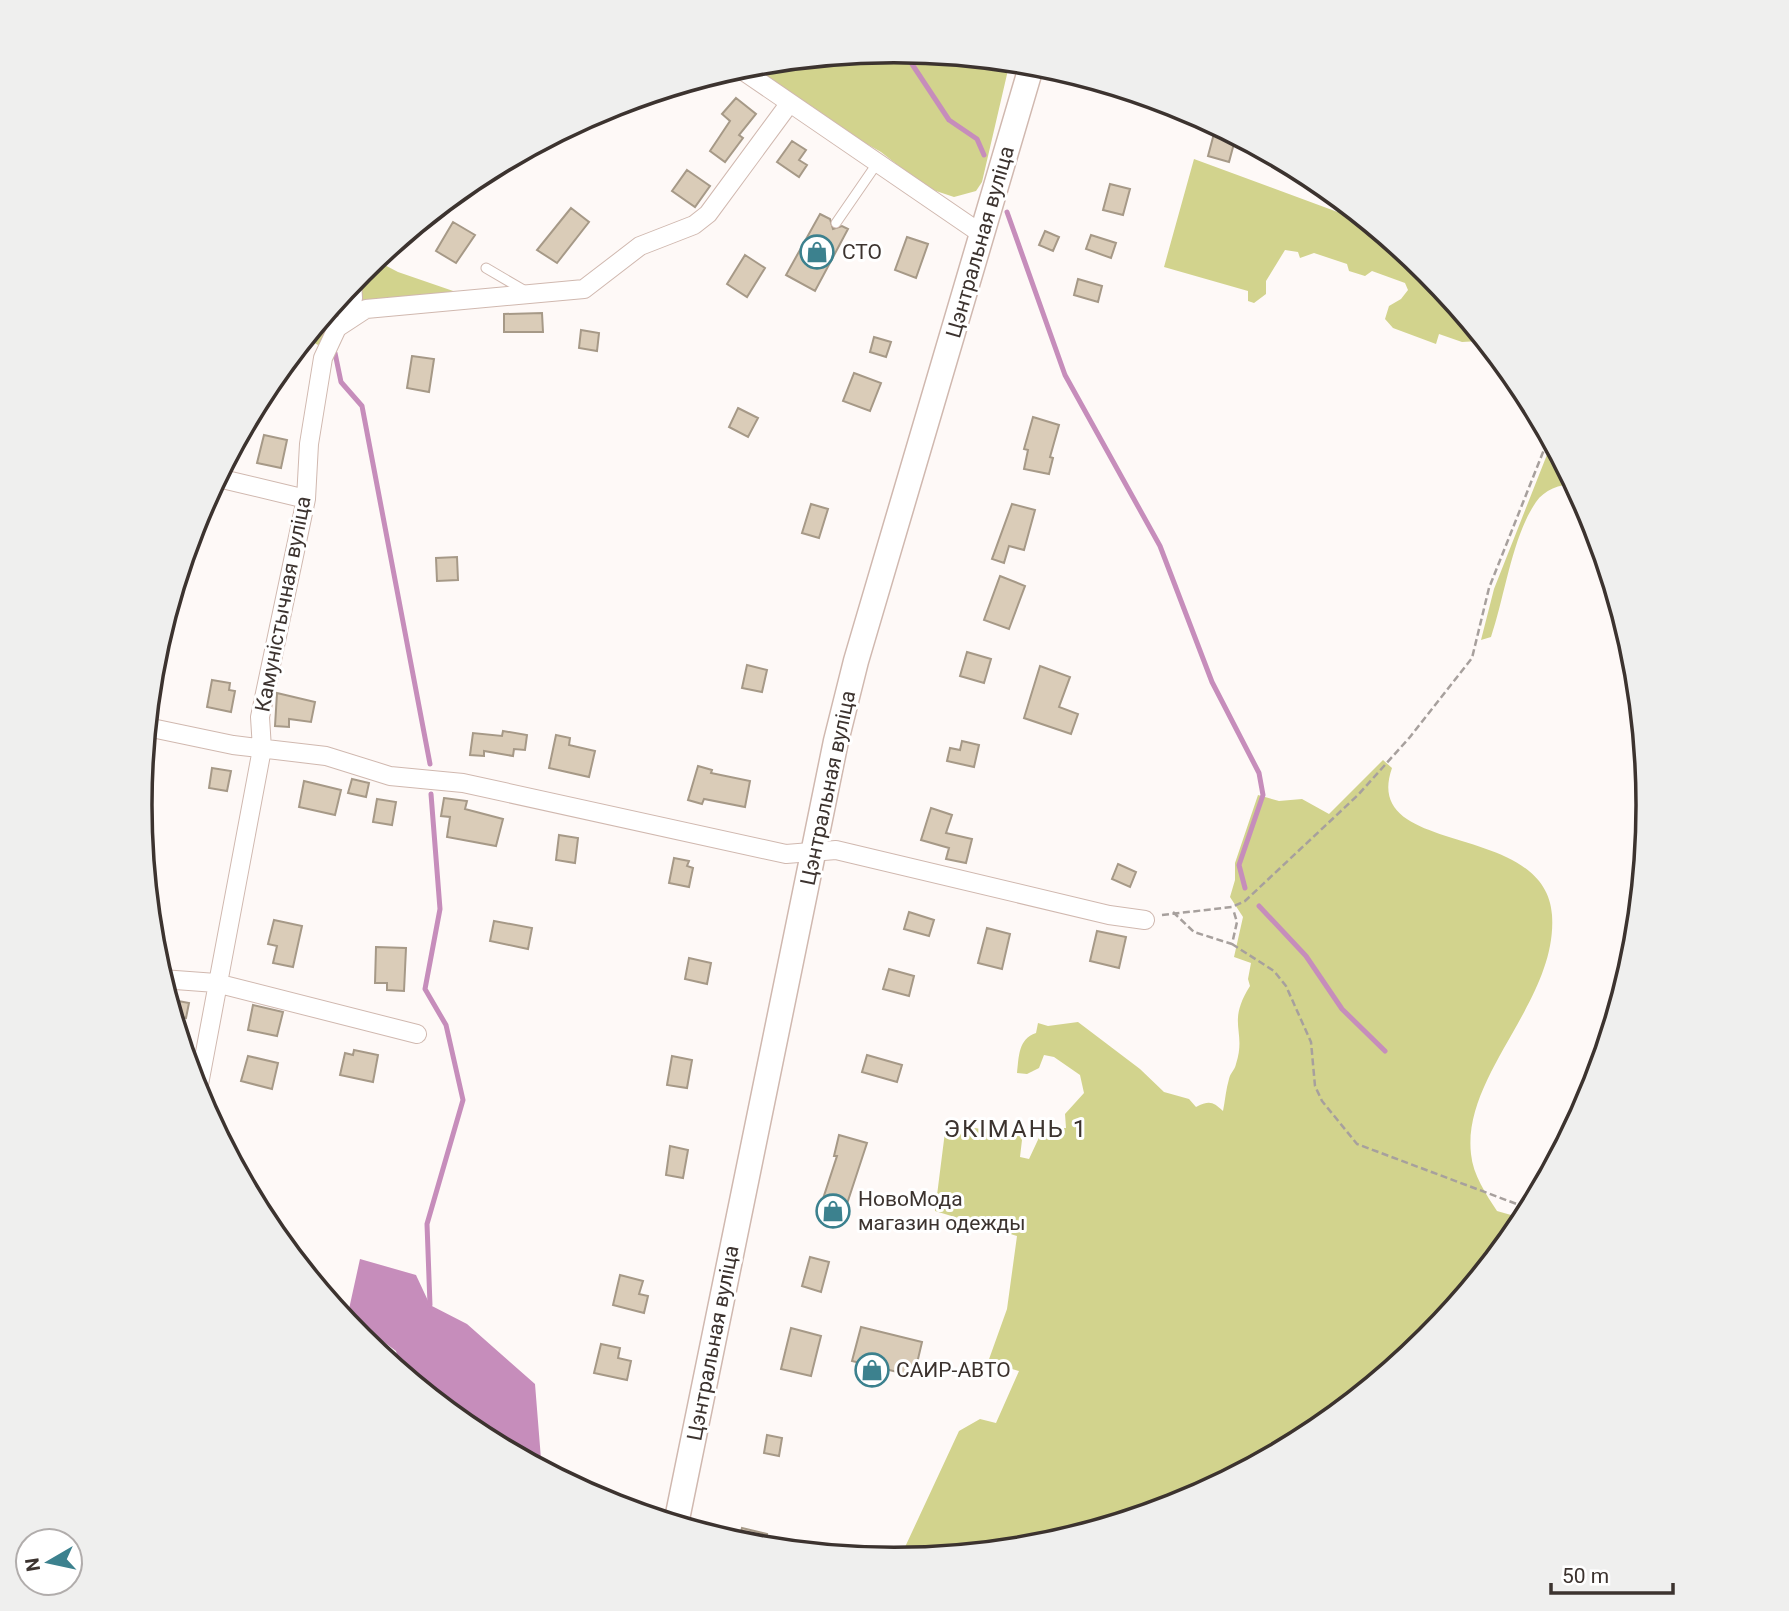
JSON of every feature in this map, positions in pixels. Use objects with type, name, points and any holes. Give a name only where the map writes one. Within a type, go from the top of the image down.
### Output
[{"type":"main road","name":"Цэнтральная вуліца","points":[[678,1516],[813,852],[856,661],[1029,75]]},
{"type":"street","points":[[751,77],[983,235]]},
{"type":"street","points":[[347,318],[378,308],[584,289],[640,246],[694,225],[708,214],[789,104]]},
{"type":"street","points":[[347,318],[353,297]]},
{"type":"street","name":"Камуністычная вуліца","points":[[201,1070],[262,749],[260,717],[306,499],[309,444],[323,358],[338,328],[347,318]]},
{"type":"street","points":[[228,480],[306,499]]},
{"type":"street","points":[[156,729],[262,749],[338,758],[390,776],[463,783],[786,854],[836,850],[1109,915],[1145,920]]},
{"type":"street","points":[[173,980],[216,983],[418,1034]]},
{"type":"lane","points":[[836,223],[877,162]]},
{"type":"lane","points":[[485,268],[532,294]]},
{"type":"path","points":[[1145,920],[1173,912],[1232,907],[1245,901],[1358,795],[1410,737],[1464,669],[1478,640],[1489,588],[1545,447]]},
{"type":"path","points":[[1232,907],[1237,922],[1232,944]]},
{"type":"path","points":[[1173,912],[1194,932],[1232,944],[1275,971],[1286,986],[1311,1042],[1315,1086],[1322,1101],[1357,1144],[1520,1205]]},
{"type":"green space","points":[[846,65],[943,65],[1008,72],[982,182],[976,191],[954,197],[927,188],[881,152],[833,125],[770,83],[764,75]]},
{"type":"green space","points":[[1194,159],[1346,215],[1420,280],[1474,341],[1462,342],[1439,334],[1436,344],[1393,328],[1385,319],[1389,306],[1401,299],[1408,290],[1405,283],[1372,271],[1365,276],[1349,271],[1347,264],[1314,253],[1300,258],[1298,252],[1285,250],[1266,281],[1266,294],[1254,303],[1248,301],[1248,291],[1164,267]]},
{"type":"green space","points":[[385,265],[459,293],[386,302],[318,345],[314,343],[340,311],[344,315],[344,307]]},
{"type":"green space","points":[[1548,453],[1564,485],[1543,494],[1528,516],[1515,549],[1491,637],[1481,640],[1494,589]]},
{"type":"green space","points":[[1383,760],[1392,768],[1389,797],[1403,816],[1427,829],[1490,850],[1520,864],[1542,885],[1552,915],[1550,947],[1541,977],[1494,1066],[1472,1124],[1471,1154],[1474,1169],[1497,1211],[1513,1216],[1484,1258],[1420,1331],[1347,1395],[1266,1449],[1179,1491],[1087,1523],[991,1542],[905,1548],[959,1431],[980,1419],[996,1423],[1019,1371],[988,1362],[1007,1309],[1017,1236],[935,1211],[946,1124],[1018,1134],[1022,1140],[1020,1157],[1029,1159],[1043,1129],[1066,1128],[1065,1114],[1084,1093],[1080,1075],[1054,1057],[1044,1055],[1039,1068],[1027,1074],[1017,1073],[1023,1044],[1036,1033],[1038,1023],[1048,1026],[1078,1022],[1140,1069],[1164,1092],[1189,1099],[1196,1107],[1211,1103],[1223,1111],[1227,1087],[1239,1052],[1239,1009],[1250,986],[1248,979],[1251,963],[1234,957],[1243,917],[1230,897],[1235,880],[1235,863],[1258,795],[1279,801],[1302,799],[1329,814]]},
{"type":"shaded area","points":[[360,1259],[416,1275],[430,1305],[467,1324],[535,1384],[541,1458],[442,1395],[398,1357],[396,1351],[369,1331],[349,1309]]},
{"type":"building","points":[[736,98],[756,114],[739,135],[743,138],[725,162],[710,151],[730,121],[722,114]]},
{"type":"building","points":[[1213,136],[1233,145],[1229,162],[1208,156]]},
{"type":"building","points":[[792,141],[806,150],[799,160],[807,165],[799,177],[777,162]]},
{"type":"building","points":[[687,170],[710,186],[695,207],[672,191]]},
{"type":"building","points":[[1110,184],[1130,189],[1123,215],[1103,210]]},
{"type":"building","points":[[571,208],[589,222],[557,263],[537,250]]},
{"type":"building","name":"СТО","points":[[820,214],[830,219],[833,229],[842,226],[848,229],[815,291],[786,275]]},
{"type":"building","points":[[453,222],[475,235],[456,263],[436,251]]},
{"type":"building","points":[[1045,231],[1059,237],[1053,251],[1039,245]]},
{"type":"building","points":[[1091,235],[1116,243],[1111,258],[1086,249]]},
{"type":"building","points":[[907,237],[928,244],[916,278],[895,270]]},
{"type":"building","points":[[745,255],[765,268],[747,297],[727,284]]},
{"type":"building","points":[[1078,279],[1102,286],[1098,302],[1074,295]]},
{"type":"building","points":[[542,313],[543,332],[504,332],[504,314]]},
{"type":"building","points":[[581,330],[599,333],[597,351],[579,348]]},
{"type":"building","points":[[874,337],[891,342],[886,357],[870,352]]},
{"type":"building","points":[[412,356],[434,359],[429,392],[407,388]]},
{"type":"building","points":[[854,373],[881,383],[870,411],[843,401]]},
{"type":"building","points":[[738,408],[758,418],[748,437],[729,427]]},
{"type":"building","points":[[1033,417],[1059,425],[1050,457],[1053,458],[1049,474],[1024,469],[1028,450],[1024,449]]},
{"type":"building","points":[[264,435],[287,440],[281,468],[257,463]]},
{"type":"building","points":[[811,504],[828,509],[819,538],[802,533]]},
{"type":"building","points":[[1012,504],[1035,510],[1024,550],[1009,546],[1004,563],[992,559]]},
{"type":"building","points":[[457,557],[458,580],[437,581],[436,558]]},
{"type":"building","points":[[1000,576],[1025,586],[1009,629],[984,620]]},
{"type":"building","points":[[967,652],[991,659],[984,683],[960,676]]},
{"type":"building","points":[[747,665],[767,670],[762,692],[742,688]]},
{"type":"building","points":[[1040,666],[1070,677],[1059,707],[1078,714],[1071,734],[1024,718]]},
{"type":"building","points":[[212,680],[230,683],[229,690],[235,691],[231,712],[207,707]]},
{"type":"building","points":[[277,693],[315,702],[311,722],[289,719],[289,727],[275,726]]},
{"type":"building","points":[[503,731],[527,735],[525,750],[514,749],[513,756],[484,751],[484,756],[470,755],[473,733],[502,736]]},
{"type":"building","points":[[556,735],[570,738],[569,745],[595,751],[589,777],[549,768]]},
{"type":"building","points":[[962,741],[979,745],[974,767],[947,761],[950,748],[960,750]]},
{"type":"building","points":[[698,766],[712,770],[711,773],[750,781],[745,807],[704,799],[702,804],[688,800]]},
{"type":"building","points":[[212,768],[231,771],[227,791],[209,788]]},
{"type":"building","points":[[352,779],[369,783],[366,797],[348,793]]},
{"type":"building","points":[[304,781],[341,790],[335,815],[299,807]]},
{"type":"building","points":[[444,798],[467,801],[465,809],[503,819],[496,846],[447,837],[450,817],[441,816]]},
{"type":"building","points":[[377,799],[396,802],[392,825],[373,822]]},
{"type":"building","points":[[931,808],[952,815],[946,833],[972,839],[966,863],[946,859],[949,848],[921,840]]},
{"type":"building","points":[[559,835],[578,838],[575,863],[556,860]]},
{"type":"building","points":[[674,858],[689,861],[687,866],[693,868],[689,887],[669,883]]},
{"type":"building","points":[[1118,864],[1136,872],[1130,887],[1112,879]]},
{"type":"building","points":[[909,912],[934,920],[929,936],[904,929]]},
{"type":"building","points":[[274,920],[302,926],[293,967],[273,963],[277,946],[268,944]]},
{"type":"building","points":[[494,921],[532,928],[528,949],[490,941]]},
{"type":"building","points":[[987,928],[1010,934],[1002,969],[978,963]]},
{"type":"building","points":[[1097,931],[1126,937],[1119,968],[1090,961]]},
{"type":"building","points":[[376,947],[406,948],[404,991],[387,990],[387,983],[375,983]]},
{"type":"building","points":[[689,958],[711,963],[707,984],[685,979]]},
{"type":"building","points":[[889,969],[914,976],[909,996],[883,989]]},
{"type":"building","points":[[178,1001],[189,1003],[186,1018],[183,1017]]},
{"type":"building","points":[[253,1005],[283,1012],[277,1036],[248,1030]]},
{"type":"building","points":[[354,1050],[378,1055],[373,1082],[340,1075],[345,1053],[353,1055]]},
{"type":"building","points":[[867,1055],[902,1065],[897,1082],[862,1072]]},
{"type":"building","points":[[248,1056],[278,1063],[272,1089],[241,1081]]},
{"type":"building","points":[[672,1056],[692,1060],[687,1088],[667,1085]]},
{"type":"building","points":[[839,1135],[867,1143],[843,1216],[820,1208],[837,1156],[834,1156]]},
{"type":"building","points":[[670,1146],[688,1150],[683,1178],[666,1175]]},
{"type":"building","points":[[810,1257],[829,1262],[821,1292],[802,1286]]},
{"type":"building","points":[[620,1275],[643,1281],[639,1294],[648,1296],[644,1313],[613,1305]]},
{"type":"building","points":[[861,1327],[922,1342],[914,1376],[852,1361]]},
{"type":"building","points":[[791,1328],[821,1336],[811,1376],[781,1369]]},
{"type":"building","points":[[601,1344],[620,1348],[618,1358],[631,1361],[627,1380],[594,1373]]},
{"type":"building","points":[[767,1435],[782,1438],[779,1456],[764,1453]]},
{"type":"building","points":[[742,1528],[767,1534],[766,1537],[741,1532]]},
{"type":"waterway","points":[[912,64],[949,120],[977,139],[984,155]]},
{"type":"waterway","points":[[1007,212],[1065,375],[1160,546],[1212,682],[1259,773],[1263,795],[1239,865],[1245,888]]},
{"type":"waterway","points":[[335,353],[341,382],[362,406],[430,764]]},
{"type":"waterway","points":[[430,1305],[427,1224],[463,1100],[446,1025],[425,989],[440,909],[431,794]]},
{"type":"waterway","points":[[1259,906],[1306,956],[1342,1009],[1385,1051]]},
{"type":"place","name":"СТО","points":[[817,252]]},
{"type":"place","name":"НовоМода магазин одежды","points":[[833,1211]]},
{"type":"place","name":"САИР-АВТО","points":[[872,1370]]},
{"type":"district","name":"ЭКІМАНЬ 1","points":[[1016,1129]]}]
